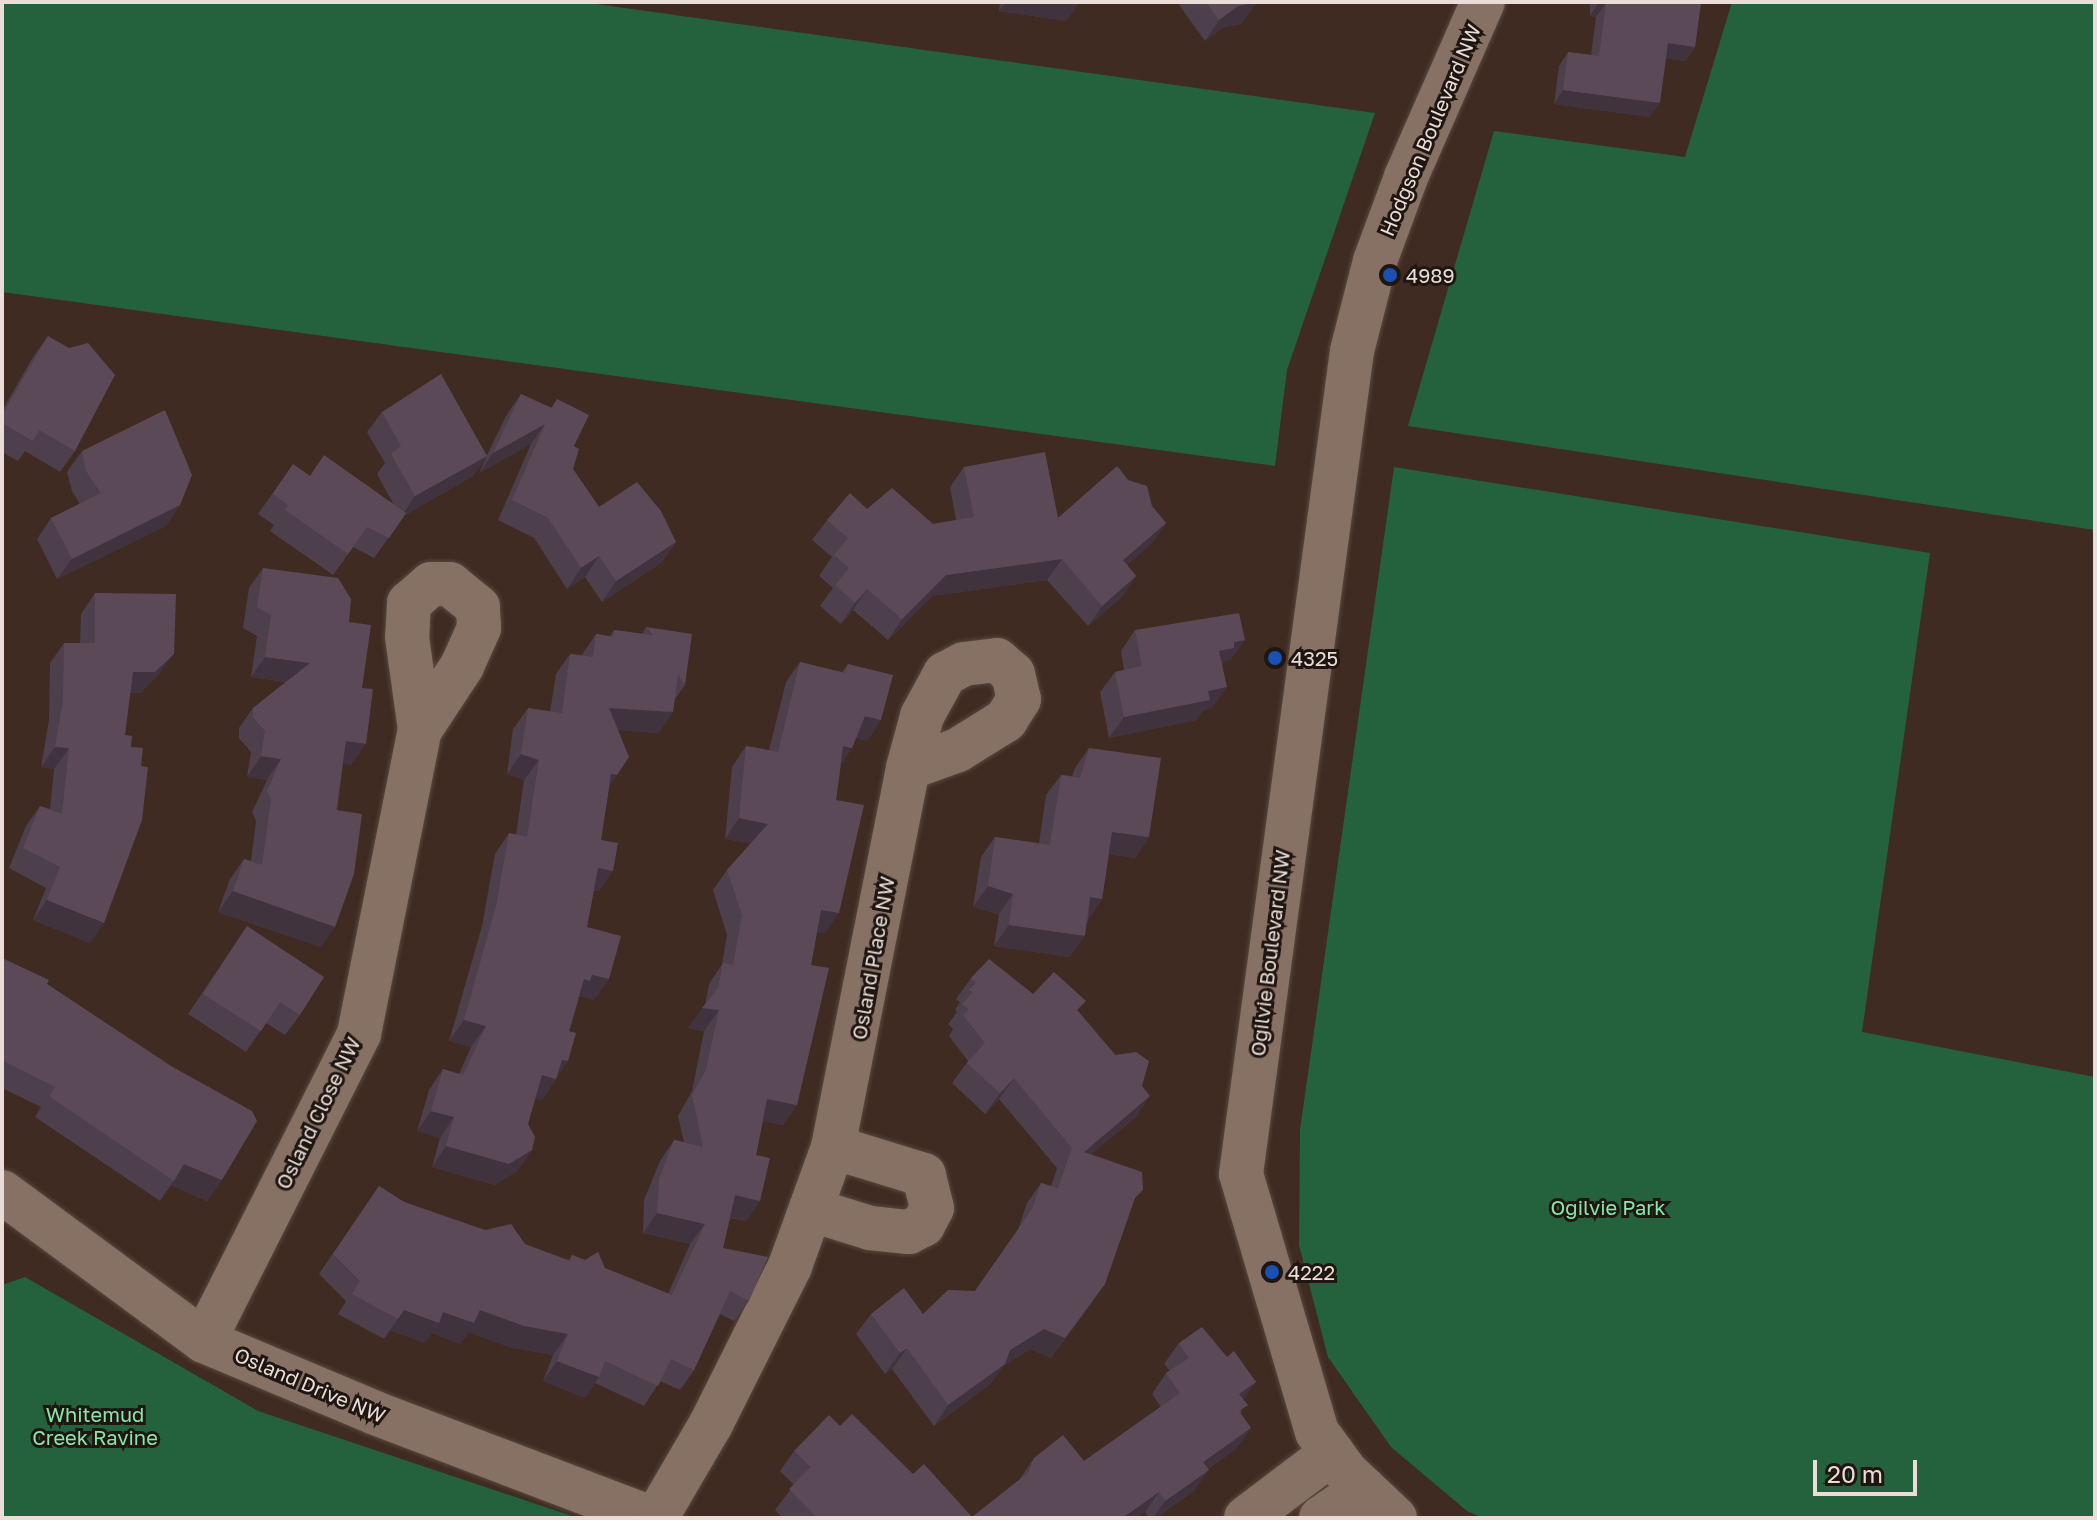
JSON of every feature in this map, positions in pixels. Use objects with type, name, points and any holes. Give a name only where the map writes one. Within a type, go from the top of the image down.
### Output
[{"type":"street","name":"Hodgson Boulevard NW","points":[[1352,351],[1375,261],[1406,177],[1483,2]]},
{"type":"street","name":"Ogilvie Boulevard NW","points":[[1352,351],[1241,1174],[1317,1432],[1364,1489],[1395,1518]]},
{"type":"street","name":"Osland Close NW","points":[[204,1341],[359,1034],[420,730]]},
{"type":"street","name":"Osland Place NW","points":[[653,1518],[711,1424],[812,1210],[833,1147],[908,768]]},
{"type":"street","points":[[812,1210],[870,1228],[909,1232],[923,1225],[932,1208],[932,1189],[924,1175],[833,1147]]},
{"type":"street","name":"Osland Drive NW","points":[[2,1192],[204,1341],[375,1413],[653,1518]]},
{"type":"street","points":[[1246,1518],[1332,1453]]},
{"type":"street","points":[[1321,1518],[1364,1489]]},
{"type":"green space","points":[[2,2],[582,2],[1375,113],[1287,370],[1275,466],[2,292]]},
{"type":"green space","points":[[1732,2],[2095,2],[2095,530],[1408,426],[1494,131],[1685,157]]},
{"type":"green space","name":"Ogilvie Park","points":[[1394,467],[1930,553],[1862,1032],[2095,1077],[2095,1518],[1483,1518],[1467,1511],[1391,1447],[1328,1357],[1299,1245],[1300,1130]]},
{"type":"green space","name":"Whitemud Creek Ravine","points":[[25,1277],[258,1411],[578,1518],[2,1518],[2,1285]]},
{"type":"building","points":[[1206,2],[1256,2],[1238,6],[1219,20]]},
{"type":"building","points":[[1602,2],[1701,2],[1695,47],[1668,43],[1660,103],[1563,90],[1568,52],[1599,56],[1606,3]]},
{"type":"building","points":[[48,336],[69,348],[88,343],[115,375],[75,451],[39,430],[33,441],[2,423],[2,415]]},
{"type":"building","points":[[441,374],[487,456],[415,496],[391,454],[401,446],[382,412]]},
{"type":"building","points":[[521,394],[552,408],[557,399],[589,415],[574,446],[579,449],[573,469],[599,507],[637,482],[661,511],[676,542],[616,581],[599,556],[581,568],[548,518],[512,500],[545,424],[493,453]]},
{"type":"building","points":[[165,410],[192,475],[180,505],[72,559],[51,518],[101,493],[86,471],[82,451]]},
{"type":"building","points":[[1045,452],[1058,518],[1117,466],[1128,480],[1147,486],[1152,506],[1166,523],[1123,560],[1136,576],[1102,606],[1062,559],[946,575],[902,619],[867,589],[855,603],[835,585],[849,568],[834,555],[848,538],[827,520],[850,493],[867,509],[892,488],[933,524],[974,517],[964,467]]},
{"type":"building","points":[[324,455],[406,513],[389,538],[367,527],[348,554],[285,510],[288,505],[273,494],[293,464],[310,476]]},
{"type":"building","points":[[263,568],[338,578],[351,599],[349,622],[371,625],[362,688],[373,689],[366,744],[346,741],[336,810],[362,814],[354,874],[335,927],[233,891],[244,859],[262,865],[271,800],[267,791],[281,759],[261,756],[265,731],[253,717],[253,708],[310,663],[265,657],[271,615],[257,607]]},
{"type":"building","points":[[95,593],[176,594],[174,654],[155,672],[133,672],[125,735],[132,736],[131,747],[143,748],[141,766],[148,767],[142,820],[104,923],[47,900],[60,867],[23,848],[40,806],[62,814],[69,748],[55,747],[63,700],[64,643],[95,643]]},
{"type":"building","points":[[1239,613],[1245,640],[1234,642],[1234,648],[1219,651],[1227,687],[1208,691],[1210,700],[1124,717],[1115,672],[1142,666],[1135,630]]},
{"type":"building","points":[[646,627],[692,634],[685,685],[678,675],[673,712],[609,708],[629,757],[617,775],[611,774],[601,840],[618,843],[613,871],[598,868],[587,927],[621,936],[609,979],[592,975],[590,981],[584,979],[569,1031],[576,1033],[568,1061],[562,1060],[556,1079],[542,1075],[528,1124],[535,1137],[532,1150],[509,1164],[446,1146],[454,1117],[431,1111],[443,1069],[463,1075],[486,1026],[464,1020],[496,906],[509,833],[527,837],[539,760],[521,754],[528,708],[562,713],[570,654],[593,657],[596,634],[613,637],[614,630],[652,635]]},
{"type":"building","points":[[800,662],[845,673],[848,664],[893,675],[881,720],[865,716],[852,748],[843,746],[836,800],[864,805],[839,913],[821,910],[811,965],[829,968],[797,1105],[767,1099],[756,1155],[770,1158],[760,1201],[735,1195],[723,1248],[768,1257],[749,1301],[730,1291],[694,1370],[671,1359],[658,1386],[605,1361],[599,1377],[557,1361],[568,1334],[524,1326],[480,1310],[474,1323],[443,1312],[439,1323],[404,1310],[398,1319],[352,1294],[360,1281],[333,1254],[379,1186],[404,1202],[485,1230],[511,1224],[525,1244],[570,1261],[572,1255],[585,1260],[598,1252],[605,1268],[672,1295],[705,1224],[657,1213],[659,1180],[674,1140],[703,1147],[692,1095],[706,1070],[719,1010],[702,1008],[718,988],[723,963],[733,965],[742,915],[727,870],[768,824],[739,818],[746,746],[778,752]]},
{"type":"building","points":[[1089,748],[1161,758],[1149,837],[1112,832],[1102,899],[1090,897],[1085,936],[1009,925],[1013,894],[988,886],[995,837],[1050,845],[1061,775],[1080,778]]},
{"type":"building","points":[[247,926],[324,977],[300,1015],[280,1002],[261,1031],[203,994]]},
{"type":"building","points":[[2,958],[49,980],[47,984],[171,1066],[252,1111],[257,1121],[222,1180],[184,1164],[174,1181],[49,1096],[55,1087],[2,1060]]},
{"type":"building","points":[[989,959],[1033,994],[1054,972],[1086,1001],[1077,1010],[1115,1055],[1136,1052],[1149,1061],[1142,1086],[1150,1096],[1084,1152],[1142,1172],[1143,1190],[1135,1198],[1105,1284],[1065,1338],[1044,1329],[1010,1350],[1005,1364],[948,1405],[907,1348],[900,1353],[871,1314],[904,1288],[923,1314],[948,1290],[975,1291],[1032,1209],[1041,1183],[1058,1188],[1072,1148],[1014,1078],[1000,1093],[967,1063],[985,1043],[963,1015],[969,1009],[962,1004],[973,992],[969,990],[976,983],[971,978]]},
{"type":"building","points":[[1202,1327],[1227,1357],[1234,1351],[1256,1382],[1239,1394],[1248,1405],[1239,1411],[1251,1428],[1203,1462],[1209,1470],[1165,1501],[1159,1492],[1122,1518],[817,1518],[789,1489],[811,1467],[794,1451],[829,1415],[840,1426],[852,1414],[913,1474],[924,1464],[972,1517],[1028,1473],[1034,1458],[1063,1435],[1084,1461],[1180,1393],[1166,1373],[1189,1358],[1179,1343]]},
{"type":"place","name":"4989","points":[[1390,275]]},
{"type":"place","name":"4325","points":[[1275,658]]},
{"type":"place","name":"4222","points":[[1272,1272]]}]
